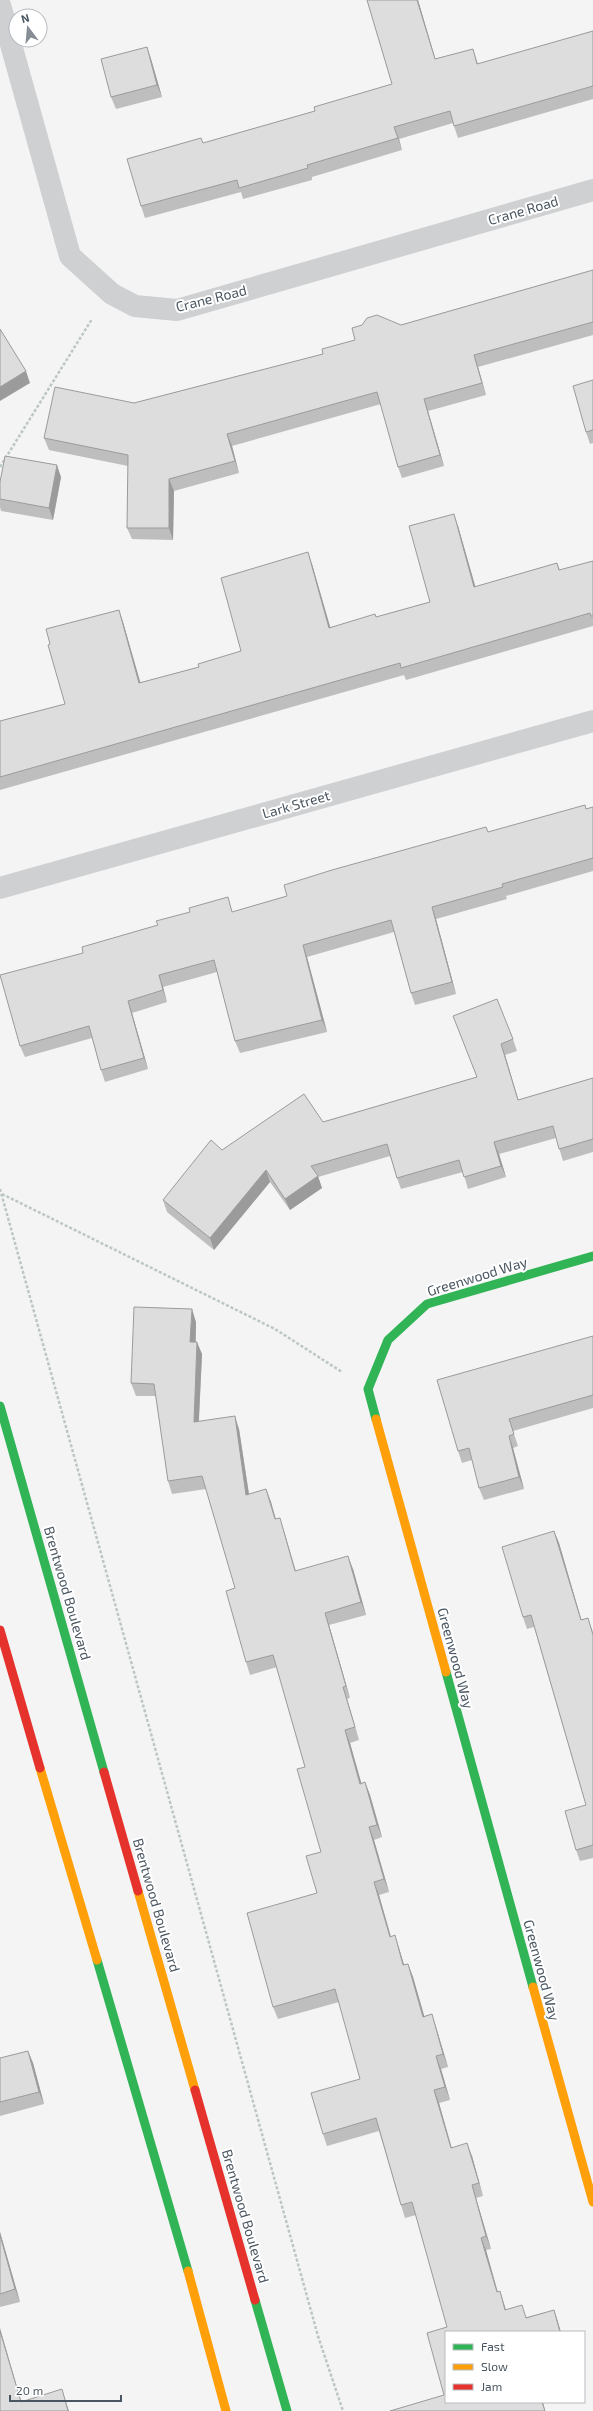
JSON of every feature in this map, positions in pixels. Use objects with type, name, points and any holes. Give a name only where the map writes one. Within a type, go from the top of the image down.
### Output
[{"type":"main road","name":"Greenwood Way","points":[[593,1256],[427,1304],[388,1340],[368,1389],[593,2202]]},
{"type":"main road","name":"Brentwood Boulevard","points":[[0,1406],[287,2411]]},
{"type":"main road","points":[[0,1630],[186,2264],[226,2411]]},
{"type":"street","name":"Crane Road","points":[[0,6],[70,256],[112,294],[135,306],[177,310],[593,190]]},
{"type":"street","name":"Lark Street","points":[[0,888],[593,721]]},
{"type":"path","points":[[0,466],[92,319]]},
{"type":"path","points":[[0,1189],[316,2328],[343,2411]]},
{"type":"path","points":[[1,1194],[275,1329],[368,1389]]},
{"type":"building","points":[[367,0],[417,0],[435,59],[473,49],[477,64],[593,31],[593,86],[454,126],[450,111],[394,127],[398,138],[307,165],[308,168],[239,188],[237,180],[141,206],[127,159],[201,138],[203,143],[315,111],[314,107],[392,84]]},
{"type":"building","points":[[147,47],[157,85],[111,97],[101,59]]},
{"type":"building","points":[[593,270],[593,322],[474,355],[482,383],[424,399],[440,455],[398,467],[377,392],[227,434],[235,461],[169,479],[169,528],[127,528],[128,455],[44,438],[55,387],[134,403],[323,354],[322,349],[355,340],[352,328],[362,325],[367,318],[377,315],[401,325]]},
{"type":"building","points":[[0,329],[26,371],[0,387]]},
{"type":"building","points":[[593,380],[593,430],[586,432],[573,386]]},
{"type":"building","points":[[5,456],[57,465],[49,508],[0,499],[0,482]]},
{"type":"building","points":[[454,514],[474,587],[557,563],[559,570],[593,561],[593,616],[591,616],[590,613],[401,668],[400,663],[0,777],[0,721],[65,704],[48,645],[50,644],[46,629],[119,610],[139,683],[199,667],[198,664],[241,651],[221,578],[308,552],[329,628],[375,614],[376,617],[430,602],[409,526]]},
{"type":"building","points":[[585,805],[586,809],[593,807],[593,858],[502,884],[503,887],[432,907],[452,982],[411,993],[391,920],[303,945],[322,1020],[235,1041],[214,960],[159,975],[163,990],[128,1001],[144,1058],[101,1070],[89,1026],[20,1046],[0,975],[83,953],[82,947],[158,925],[156,921],[190,912],[189,908],[228,897],[232,912],[287,896],[284,885],[332,870],[486,827],[488,832]]},
{"type":"building","points":[[497,999],[513,1039],[501,1044],[518,1100],[593,1078],[593,1139],[559,1149],[553,1126],[494,1142],[501,1166],[464,1177],[459,1160],[397,1178],[387,1144],[311,1166],[318,1176],[285,1199],[266,1170],[210,1238],[163,1200],[211,1140],[222,1150],[304,1094],[323,1122],[477,1077],[453,1016]]},
{"type":"building","points":[[134,1307],[192,1309],[190,1342],[197,1342],[194,1422],[235,1416],[246,1495],[266,1489],[275,1519],[280,1518],[295,1571],[348,1556],[361,1602],[325,1613],[346,1686],[343,1687],[355,1727],[345,1730],[360,1784],[365,1782],[377,1825],[369,1827],[384,1879],[374,1882],[390,1937],[395,1935],[403,1965],[408,1964],[423,2017],[432,2014],[443,2054],[436,2056],[445,2087],[434,2090],[451,2148],[467,2143],[479,2183],[472,2185],[486,2236],[481,2238],[497,2292],[500,2291],[505,2310],[522,2305],[526,2318],[554,2310],[560,2331],[445,2331],[445,2403],[542,2403],[545,2411],[390,2411],[444,2395],[427,2333],[447,2327],[412,2202],[401,2205],[376,2118],[323,2134],[311,2093],[360,2079],[335,1989],[273,2007],[247,1913],[317,1893],[306,1856],[321,1852],[297,1769],[305,1767],[273,1655],[246,1662],[226,1591],[235,1588],[202,1476],[168,1481],[154,1384],[131,1383]]},
{"type":"building","points":[[593,1336],[593,1395],[509,1419],[514,1434],[509,1436],[519,1477],[479,1488],[469,1448],[458,1451],[437,1380]]},
{"type":"building","points":[[554,1531],[581,1620],[588,1618],[593,1635],[593,1845],[576,1850],[565,1811],[586,1805],[531,1615],[523,1617],[502,1547]]},
{"type":"building","points":[[28,2051],[39,2092],[0,2102],[0,2058]]},
{"type":"building","points":[[0,2235],[15,2289],[0,2294]]},
{"type":"building","points":[[0,2331],[21,2402],[62,2389],[68,2411],[0,2411]]},
{"type":"traffic: fast","points":[[376,1419],[368,1389],[388,1340],[427,1304],[593,1256]]},
{"type":"traffic: fast","points":[[0,1406],[104,1772]]},
{"type":"traffic: fast","points":[[446,1672],[533,1987]]},
{"type":"traffic: fast","points":[[97,1960],[188,2271]]},
{"type":"traffic: fast","points":[[255,2300],[287,2411]]},
{"type":"traffic: slow","points":[[376,1419],[446,1672]]},
{"type":"traffic: slow","points":[[40,1768],[97,1960]]},
{"type":"traffic: slow","points":[[138,1891],[195,2090]]},
{"type":"traffic: slow","points":[[533,1987],[593,2202]]},
{"type":"traffic: slow","points":[[188,2271],[226,2411]]},
{"type":"traffic: jam","points":[[0,1630],[40,1768]]},
{"type":"traffic: jam","points":[[104,1772],[138,1891]]},
{"type":"traffic: jam","points":[[195,2090],[255,2300]]}]
